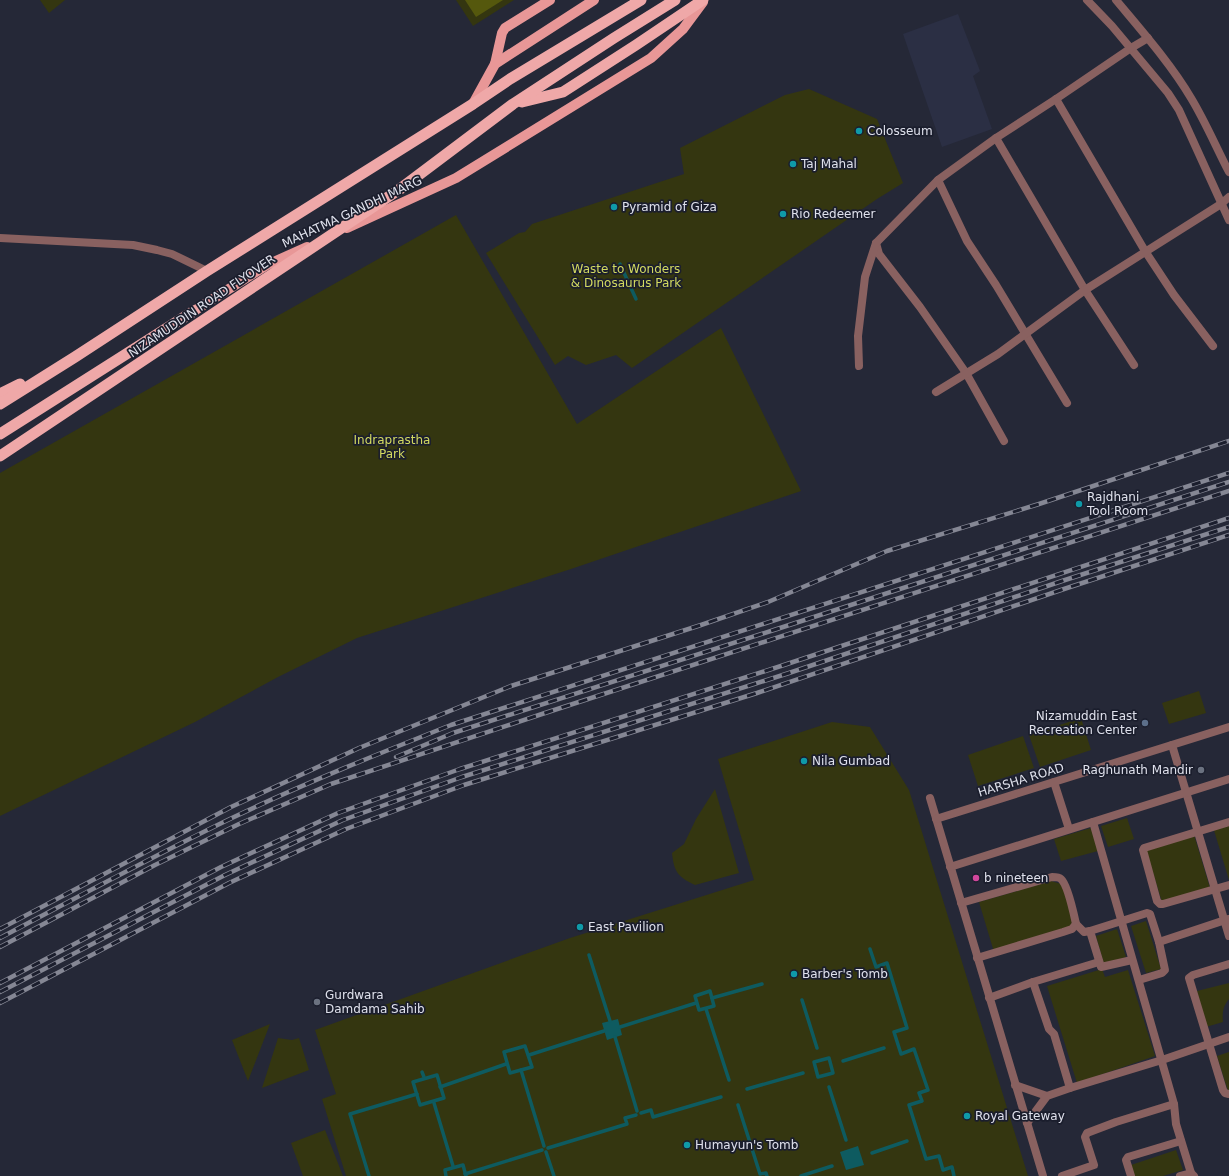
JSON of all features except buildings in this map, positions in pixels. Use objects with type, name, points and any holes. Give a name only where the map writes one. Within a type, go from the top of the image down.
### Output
[{"type":"highway","points":[[473,104],[510,79],[640,0]]},
{"type":"highway","name":"NIZAMUDDIN ROAD FLYOVER","points":[[0,456],[400,189],[513,104],[675,0]]},
{"type":"highway","points":[[513,104],[563,92],[703,0]]},
{"type":"highway","name":"MAHATMA GANDHI MARG","points":[[75,358],[207,271],[473,104]]},
{"type":"highway","name":"MAHATMA GANDHI MARG","points":[[0,434],[194,312]]},
{"type":"highway","points":[[0,394],[75,358]]},
{"type":"highway","points":[[0,404],[75,358]]},
{"type":"main road","points":[[495,64],[502,33],[505,28],[550,0]]},
{"type":"main road","name":"MAHATMA GANDHI MARG","points":[[473,104],[495,64],[594,0]]},
{"type":"main road","name":"MAHATMA GANDHI MARG","points":[[194,312],[267,265],[456,178],[651,58],[683,29],[703,0]]},
{"type":"street","points":[[1087,0],[1131,48],[1168,93],[1179,110],[1229,220]]},
{"type":"street","points":[[1116,0],[1148,38],[1178,78],[1191,98],[1229,172]]},
{"type":"street","points":[[859,366],[858,336],[865,277],[876,244],[938,180],[996,138],[1148,38]]},
{"type":"street","points":[[1056,99],[1145,251],[1174,295],[1213,346]]},
{"type":"street","points":[[996,138],[1085,290],[1134,366]]},
{"type":"street","points":[[938,180],[967,241],[996,285],[1067,402]]},
{"type":"street","points":[[936,392],[998,354],[1085,290],[1221,204],[1229,197]]},
{"type":"street","points":[[0,238],[133,245],[172,254],[207,271]]},
{"type":"street","points":[[876,244],[879,254],[894,276],[920,307],[966,373],[1004,441]]},
{"type":"street","name":"HARSHA ROAD","points":[[936,819],[1229,727]]},
{"type":"street","points":[[1172,745],[1215,889],[1227,920],[1229,936]]},
{"type":"street","points":[[950,867],[1229,779]]},
{"type":"street","points":[[1054,782],[1069,829]]},
{"type":"street","points":[[930,798],[1043,1176]]},
{"type":"street","points":[[1093,822],[1162,1060],[1174,1104],[1176,1124],[1192,1174],[1180,1176]]},
{"type":"street","points":[[1229,822],[1144,848],[1143,850],[1160,904],[1229,885]]},
{"type":"street","points":[[961,903],[1052,877],[1057,877],[1064,883],[1076,924],[1084,932],[1090,932],[1149,913],[1159,942],[1165,971],[1139,980]]},
{"type":"street","points":[[1159,942],[1227,920]]},
{"type":"street","points":[[977,958],[1067,930],[1074,927],[1076,924]]},
{"type":"street","points":[[1090,932],[1100,967],[1132,960]]},
{"type":"street","points":[[989,998],[1033,982],[1099,962]]},
{"type":"street","points":[[1229,964],[1193,975],[1189,978],[1223,1090],[1225,1093],[1229,1094]]},
{"type":"street","points":[[1033,982],[1050,1029],[1054,1034],[1070,1088]]},
{"type":"street","points":[[1027,1123],[1047,1096],[1162,1060],[1229,1037]]},
{"type":"street","points":[[1015,1085],[1047,1096]]},
{"type":"street","points":[[1062,1176],[1084,1172],[1094,1165],[1085,1137],[1087,1133],[1116,1122],[1174,1104]]},
{"type":"street","points":[[1131,1176],[1126,1160],[1128,1157],[1181,1141]]},
{"type":"shaded area","points":[[465,0],[503,0],[476,17]]},
{"type":"shaded area","points":[[958,14],[980,71],[973,76],[992,129],[942,147],[903,34]]},
{"type":"shaded area","points":[[618,1019],[622,1035],[607,1040],[602,1023]]},
{"type":"shaded area","points":[[858,1146],[864,1165],[846,1170],[840,1152]]},
{"type":"green space","points":[[40,0],[65,0],[49,13]]},
{"type":"green space","points":[[456,0],[514,0],[473,26]]},
{"type":"green space","name":"Waste to Wonders & Dinosaurus Park","points":[[809,89],[877,119],[903,183],[877,199],[632,368],[616,355],[586,365],[568,356],[555,365],[486,253],[519,233],[525,232],[532,224],[684,174],[680,148],[785,95]]},
{"type":"green space","name":"Indraprastha Park","points":[[456,215],[577,424],[721,328],[801,491],[571,569],[357,638],[278,677],[195,722],[0,816],[0,473]]},
{"type":"green space","points":[[1199,691],[1206,713],[1169,724],[1162,703]]},
{"type":"green space","points":[[1081,718],[1091,750],[1040,767],[1029,735]]},
{"type":"green space","points":[[832,722],[870,727],[909,790],[1028,1176],[346,1176],[322,1099],[336,1094],[315,1030],[570,938],[754,880],[718,759]]},
{"type":"green space","points":[[1023,736],[1034,768],[978,786],[968,755]]},
{"type":"green space","points":[[715,789],[739,873],[695,885],[678,873],[674,865],[672,853],[684,844],[696,819]]},
{"type":"green space","points":[[1127,818],[1134,839],[1108,847],[1101,826]]},
{"type":"green space","points":[[1229,823],[1229,880],[1213,827]]},
{"type":"green space","points":[[1091,828],[1098,851],[1061,861],[1054,839]]},
{"type":"green space","points":[[1194,835],[1210,888],[1162,902],[1146,850]]},
{"type":"green space","points":[[1051,881],[1061,884],[1077,912],[1069,929],[994,952],[979,902]]},
{"type":"green space","points":[[1146,921],[1161,969],[1146,973],[1131,926]]},
{"type":"green space","points":[[1117,929],[1126,957],[1104,964],[1096,936]]},
{"type":"green space","points":[[1102,969],[1105,977],[1128,970],[1155,1056],[1077,1083],[1047,986]]},
{"type":"green space","points":[[1229,983],[1229,999],[1223,1010],[1223,1022],[1206,1027],[1197,991]]},
{"type":"green space","points":[[270,1024],[248,1081],[232,1040]]},
{"type":"green space","points":[[278,1038],[292,1040],[299,1038],[309,1070],[262,1088]]},
{"type":"green space","points":[[1229,1052],[1229,1090],[1228,1091],[1217,1056]]},
{"type":"green space","points":[[325,1130],[343,1176],[303,1176],[291,1143]]},
{"type":"green space","points":[[1176,1150],[1183,1170],[1163,1176],[1135,1176],[1131,1165]]},
{"type":"waterway","points":[[620,264],[636,299]]},
{"type":"waterway","points":[[870,949],[876,967],[887,963],[907,1028],[894,1032],[901,1054],[914,1049],[928,1090],[919,1093],[922,1101],[909,1105],[926,1159],[939,1156],[943,1170],[952,1167],[954,1176]]},
{"type":"waterway","points":[[589,955],[610,1021]]},
{"type":"waterway","points":[[712,998],[762,984]]},
{"type":"waterway","points":[[710,991],[714,1006],[699,1010],[695,996],[710,991]]},
{"type":"waterway","points":[[802,1000],[817,1048]]},
{"type":"waterway","points":[[620,1027],[696,1003]]},
{"type":"waterway","points":[[706,1009],[729,1080]]},
{"type":"waterway","points":[[529,1055],[604,1031]]},
{"type":"waterway","points":[[615,1037],[637,1111]]},
{"type":"waterway","points":[[525,1046],[532,1067],[510,1073],[504,1052],[525,1046]]},
{"type":"waterway","points":[[843,1061],[884,1048]]},
{"type":"waterway","points":[[829,1058],[833,1073],[818,1077],[814,1062],[829,1058]]},
{"type":"waterway","points":[[440,1087],[506,1064]]},
{"type":"waterway","points":[[521,1070],[544,1146]]},
{"type":"waterway","points":[[422,1072],[424,1077]]},
{"type":"waterway","points":[[747,1089],[803,1073]]},
{"type":"waterway","points":[[437,1075],[444,1098],[420,1105],[413,1082],[437,1075]]},
{"type":"waterway","points":[[829,1087],[846,1140]]},
{"type":"waterway","points":[[369,1176],[350,1114],[417,1094]]},
{"type":"waterway","points":[[641,1113],[651,1110],[653,1117],[721,1097]]},
{"type":"waterway","points":[[434,1103],[453,1166]]},
{"type":"waterway","points":[[738,1105],[760,1174],[766,1173],[767,1176]]},
{"type":"waterway","points":[[548,1148],[627,1124],[625,1118],[636,1115]]},
{"type":"waterway","points":[[872,1153],[907,1141]]},
{"type":"waterway","points":[[465,1174],[542,1150]]},
{"type":"waterway","points":[[546,1152],[554,1176]]},
{"type":"waterway","points":[[446,1176],[445,1170],[463,1165],[466,1176]]},
{"type":"waterway","points":[[801,1176],[832,1166]]},
{"type":"railway","points":[[0,929],[231,807],[359,748],[511,686],[768,602],[887,551],[1039,504],[1229,441]]},
{"type":"railway","points":[[0,938],[204,831],[261,804],[451,725],[1229,473]]},
{"type":"railway","points":[[396,757],[453,733],[1229,482]]},
{"type":"railway","points":[[0,947],[155,865],[239,824],[331,784],[1229,491]]},
{"type":"railway","points":[[0,983],[221,867],[338,813],[460,769],[787,664],[1229,518]]},
{"type":"railway","points":[[0,992],[225,875],[343,820],[462,777],[789,673],[1062,581],[1229,527]]},
{"type":"railway","points":[[0,1003],[229,883],[346,829],[464,785],[757,693],[1229,535]]},
{"type":"place","name":"Colosseum","points":[[859,131]]},
{"type":"place","name":"Taj Mahal","points":[[793,164]]},
{"type":"place","name":"Pyramid of Giza","points":[[614,207]]},
{"type":"place","name":"Rio Redeemer","points":[[783,214]]},
{"type":"place","name":"Rajdhani Tool Room","points":[[1079,504]]},
{"type":"place","name":"Nizamuddin East Recreation Center","points":[[1145,723]]},
{"type":"place","name":"Nila Gumbad","points":[[804,761]]},
{"type":"place","name":"Raghunath Mandir","points":[[1201,770]]},
{"type":"place","name":"b nineteen","points":[[976,878]]},
{"type":"place","name":"East Pavilion","points":[[580,927]]},
{"type":"place","name":"Barber's Tomb","points":[[794,974]]},
{"type":"place","name":"Gurdwara Damdama Sahib","points":[[317,1002]]},
{"type":"place","name":"Royal Gateway","points":[[967,1116]]},
{"type":"place","name":"Humayun's Tomb","points":[[687,1145]]}]
